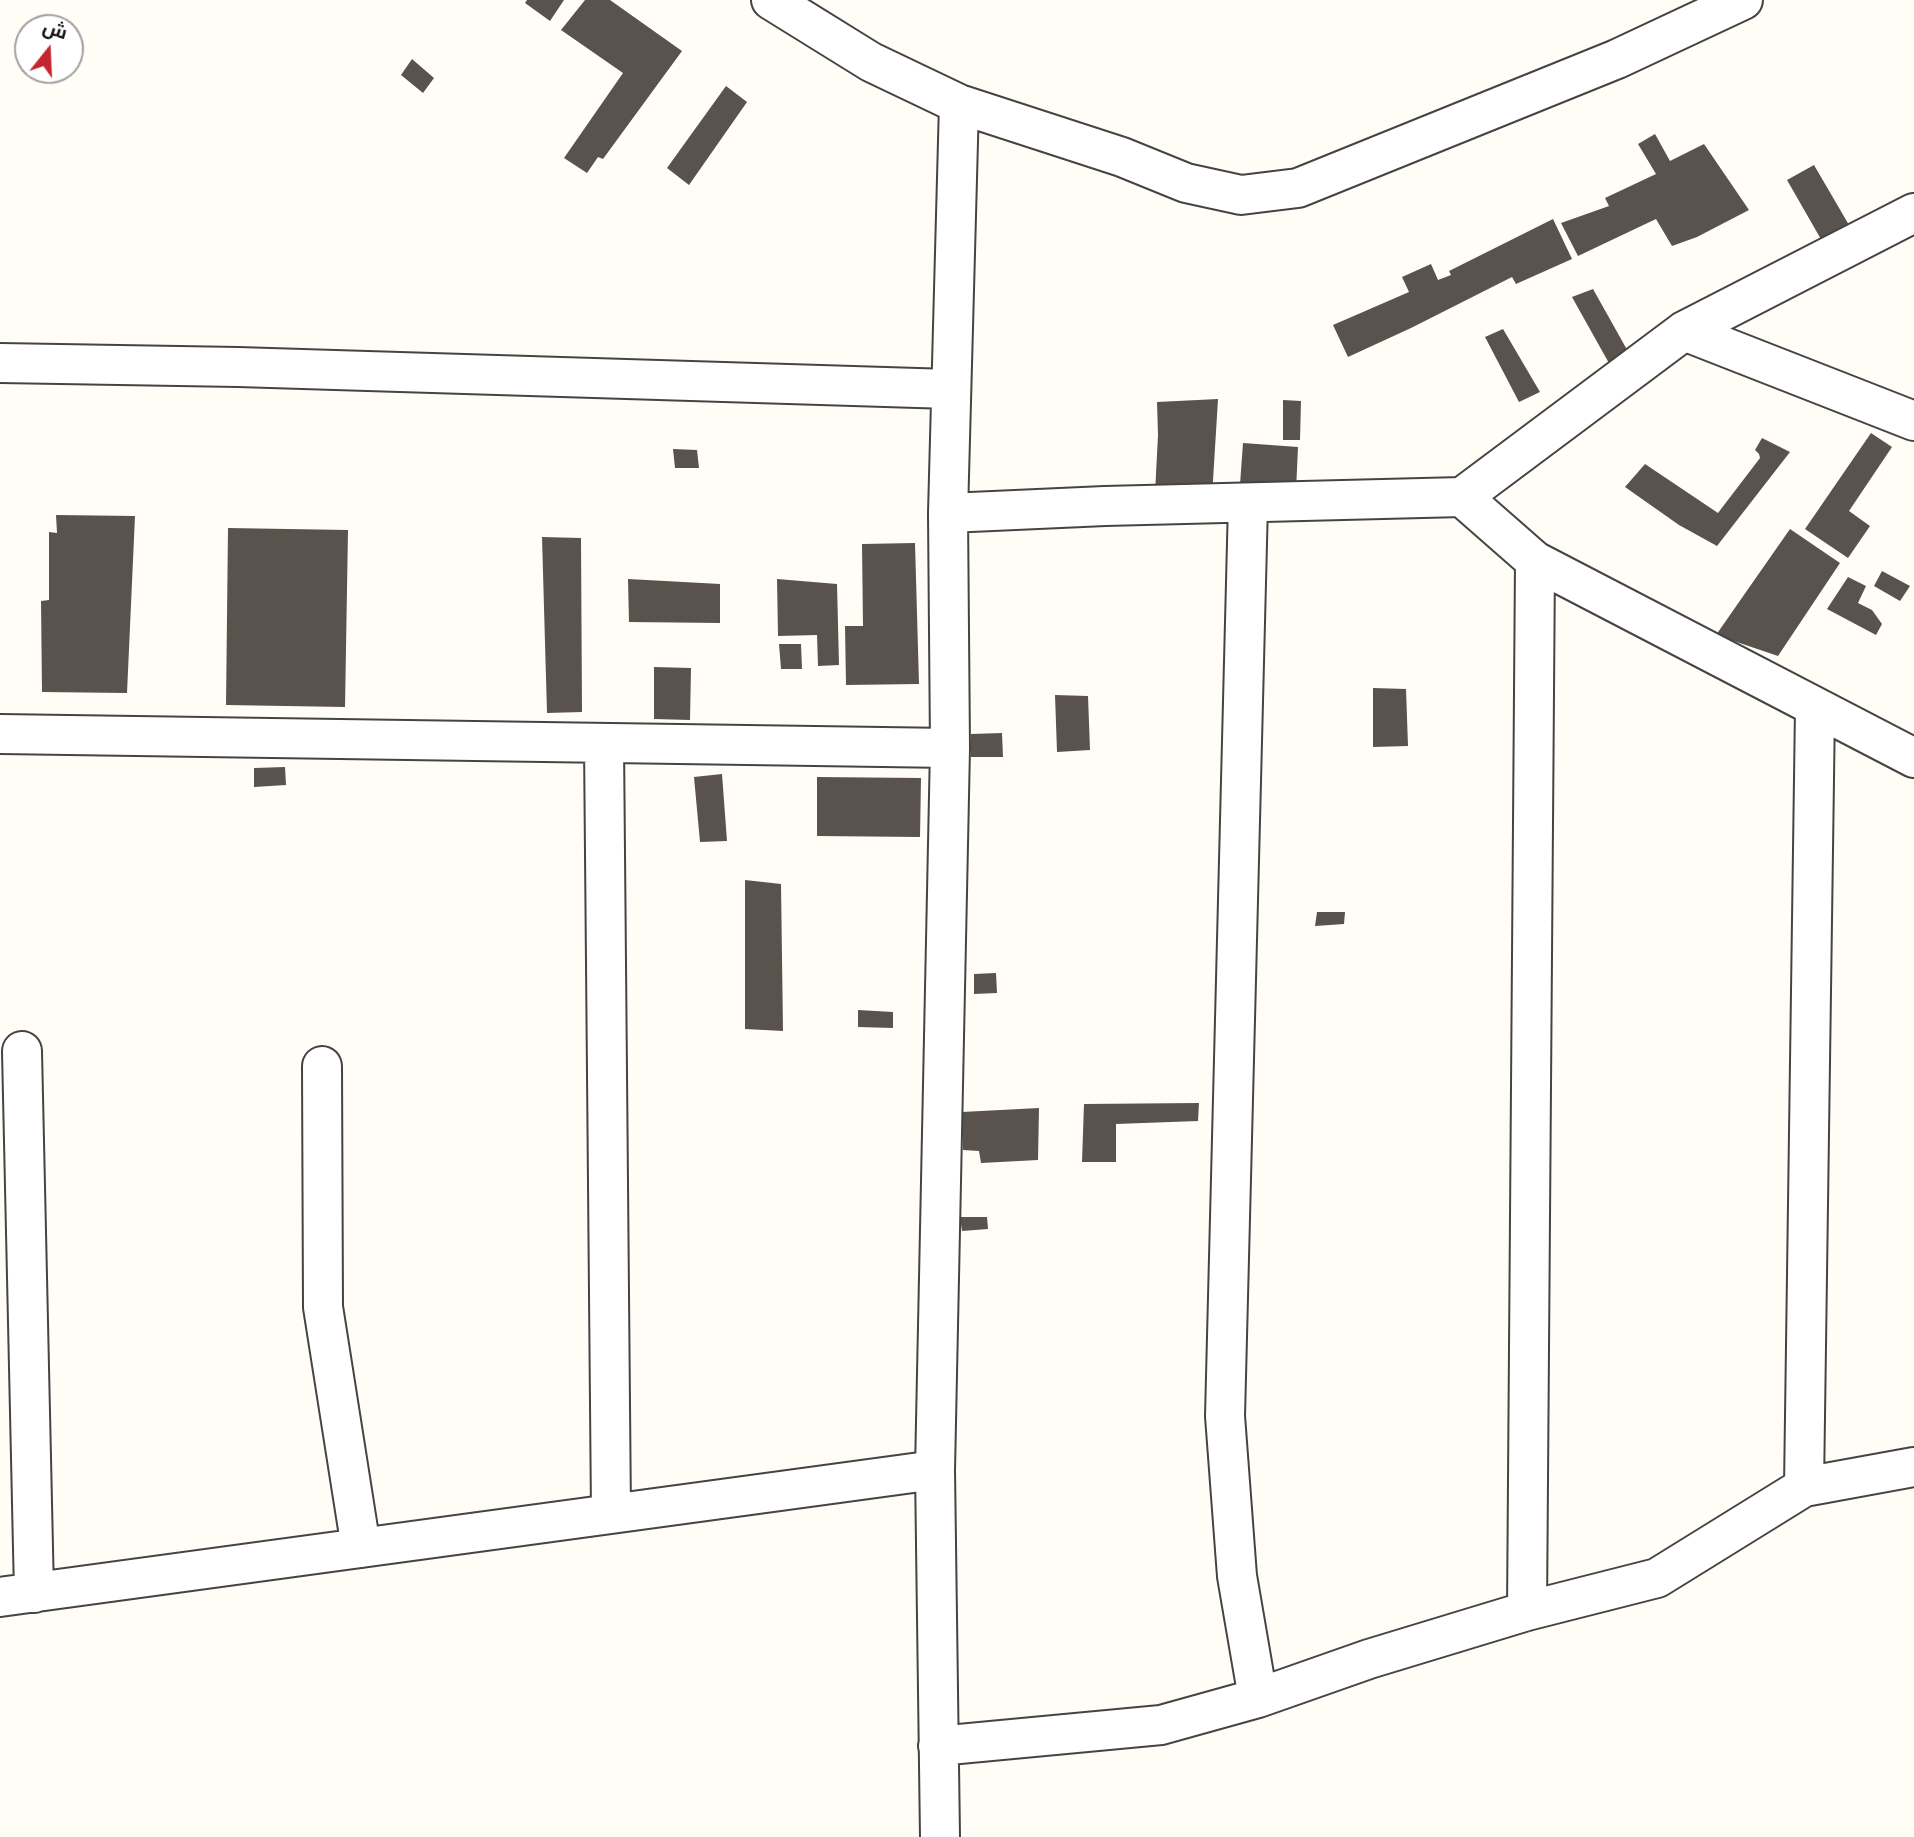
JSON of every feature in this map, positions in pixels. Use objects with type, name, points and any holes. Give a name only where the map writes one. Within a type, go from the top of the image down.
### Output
[{"type":"street","points":[[771,0],[871,62],[959,104],[1122,158],[1186,183],[1241,195],[1298,187],[1616,59],[1743,0]]},
{"type":"street","points":[[940,1837],[935,1470],[950,748],[950,389],[959,104]]},
{"type":"street","points":[[948,513],[1105,506],[1462,497],[1684,331],[1914,213]]},
{"type":"street","points":[[1684,331],[1914,421]]},
{"type":"street","points":[[0,363],[252,367],[950,389]]},
{"type":"street","points":[[1462,497],[1535,562],[1914,758]]},
{"type":"street","points":[[1248,503],[1224,1416],[1237,1576],[1258,1698]]},
{"type":"street","points":[[1527,1611],[1535,562]]},
{"type":"street","points":[[1804,1488],[1815,708]]},
{"type":"street","points":[[0,734],[950,748]]},
{"type":"street","points":[[604,743],[611,1514]]},
{"type":"street","points":[[22,1051],[17,1595],[935,1470]]},
{"type":"street","points":[[322,1066],[323,1307],[361,1548]]},
{"type":"street","points":[[938,1746],[1161,1725],[1258,1698],[1369,1659],[1527,1611],[1657,1578],[1804,1488],[1914,1466]]},
{"type":"building","points":[[527,0],[564,0],[550,21],[525,3]]},
{"type":"building","points":[[585,0],[610,0],[682,51],[603,159],[598,157],[587,173],[564,158],[623,73],[561,30]]},
{"type":"building","points":[[412,59],[434,78],[423,93],[401,75]]},
{"type":"building","points":[[726,86],[747,102],[689,185],[667,168]]},
{"type":"building","points":[[1655,134],[1670,161],[1704,144],[1749,210],[1697,237],[1672,246],[1656,219],[1578,256],[1561,223],[1609,206],[1605,198],[1656,174],[1638,144]]},
{"type":"building","points":[[1814,165],[1849,225],[1822,241],[1787,180]]},
{"type":"building","points":[[1553,219],[1572,259],[1516,284],[1512,277],[1348,357],[1333,325],[1409,292],[1402,277],[1431,264],[1438,280],[1451,275],[1449,271]]},
{"type":"building","points":[[1593,289],[1630,355],[1610,365],[1572,297]]},
{"type":"building","points":[[1503,329],[1540,392],[1519,402],[1485,337]]},
{"type":"building","points":[[1218,399],[1211,513],[1154,513],[1157,402]]},
{"type":"building","points":[[1283,400],[1301,401],[1300,440],[1283,440]]},
{"type":"building","points":[[1871,433],[1892,447],[1849,511],[1870,526],[1848,558],[1805,529]]},
{"type":"building","points":[[1762,438],[1790,452],[1717,546],[1679,525],[1625,487],[1645,464],[1718,513],[1760,458],[1755,450]]},
{"type":"building","points":[[1243,443],[1298,447],[1295,513],[1238,512]]},
{"type":"building","points":[[673,449],[697,450],[699,468],[675,468]]},
{"type":"building","points":[[56,515],[135,516],[127,693],[42,692],[41,601],[49,600],[49,532],[57,533]]},
{"type":"building","points":[[228,528],[348,530],[345,707],[226,705]]},
{"type":"building","points":[[1790,529],[1840,563],[1778,656],[1716,635]]},
{"type":"building","points":[[542,537],[581,538],[582,712],[547,713]]},
{"type":"building","points":[[915,543],[919,684],[846,685],[845,626],[863,626],[862,544]]},
{"type":"building","points":[[1882,571],[1910,586],[1900,601],[1874,586]]},
{"type":"building","points":[[1848,577],[1866,586],[1858,603],[1872,610],[1882,624],[1876,635],[1827,609]]},
{"type":"building","points":[[628,579],[720,584],[720,623],[629,622]]},
{"type":"building","points":[[777,579],[837,584],[839,665],[818,666],[817,635],[778,636]]},
{"type":"building","points":[[779,644],[801,644],[802,669],[781,669]]},
{"type":"building","points":[[654,667],[691,668],[690,720],[654,719]]},
{"type":"building","points":[[1373,688],[1406,689],[1408,746],[1373,747]]},
{"type":"building","points":[[1055,695],[1088,696],[1090,750],[1057,752]]},
{"type":"building","points":[[1002,733],[1003,757],[971,757],[971,734]]},
{"type":"building","points":[[285,767],[286,785],[254,787],[254,768]]},
{"type":"building","points":[[722,774],[727,841],[700,842],[694,777]]},
{"type":"building","points":[[817,777],[921,778],[920,837],[817,836]]},
{"type":"building","points":[[745,880],[781,884],[783,1031],[745,1029]]},
{"type":"building","points":[[1317,912],[1345,912],[1344,924],[1315,926]]},
{"type":"building","points":[[996,973],[997,993],[974,994],[974,974]]},
{"type":"building","points":[[858,1010],[893,1012],[893,1028],[858,1027]]},
{"type":"building","points":[[1199,1103],[1198,1121],[1116,1124],[1116,1162],[1082,1162],[1084,1104]]},
{"type":"building","points":[[1039,1108],[1038,1160],[981,1163],[979,1151],[963,1150],[962,1112]]},
{"type":"building","points":[[960,1217],[987,1217],[988,1229],[962,1231]]}]
